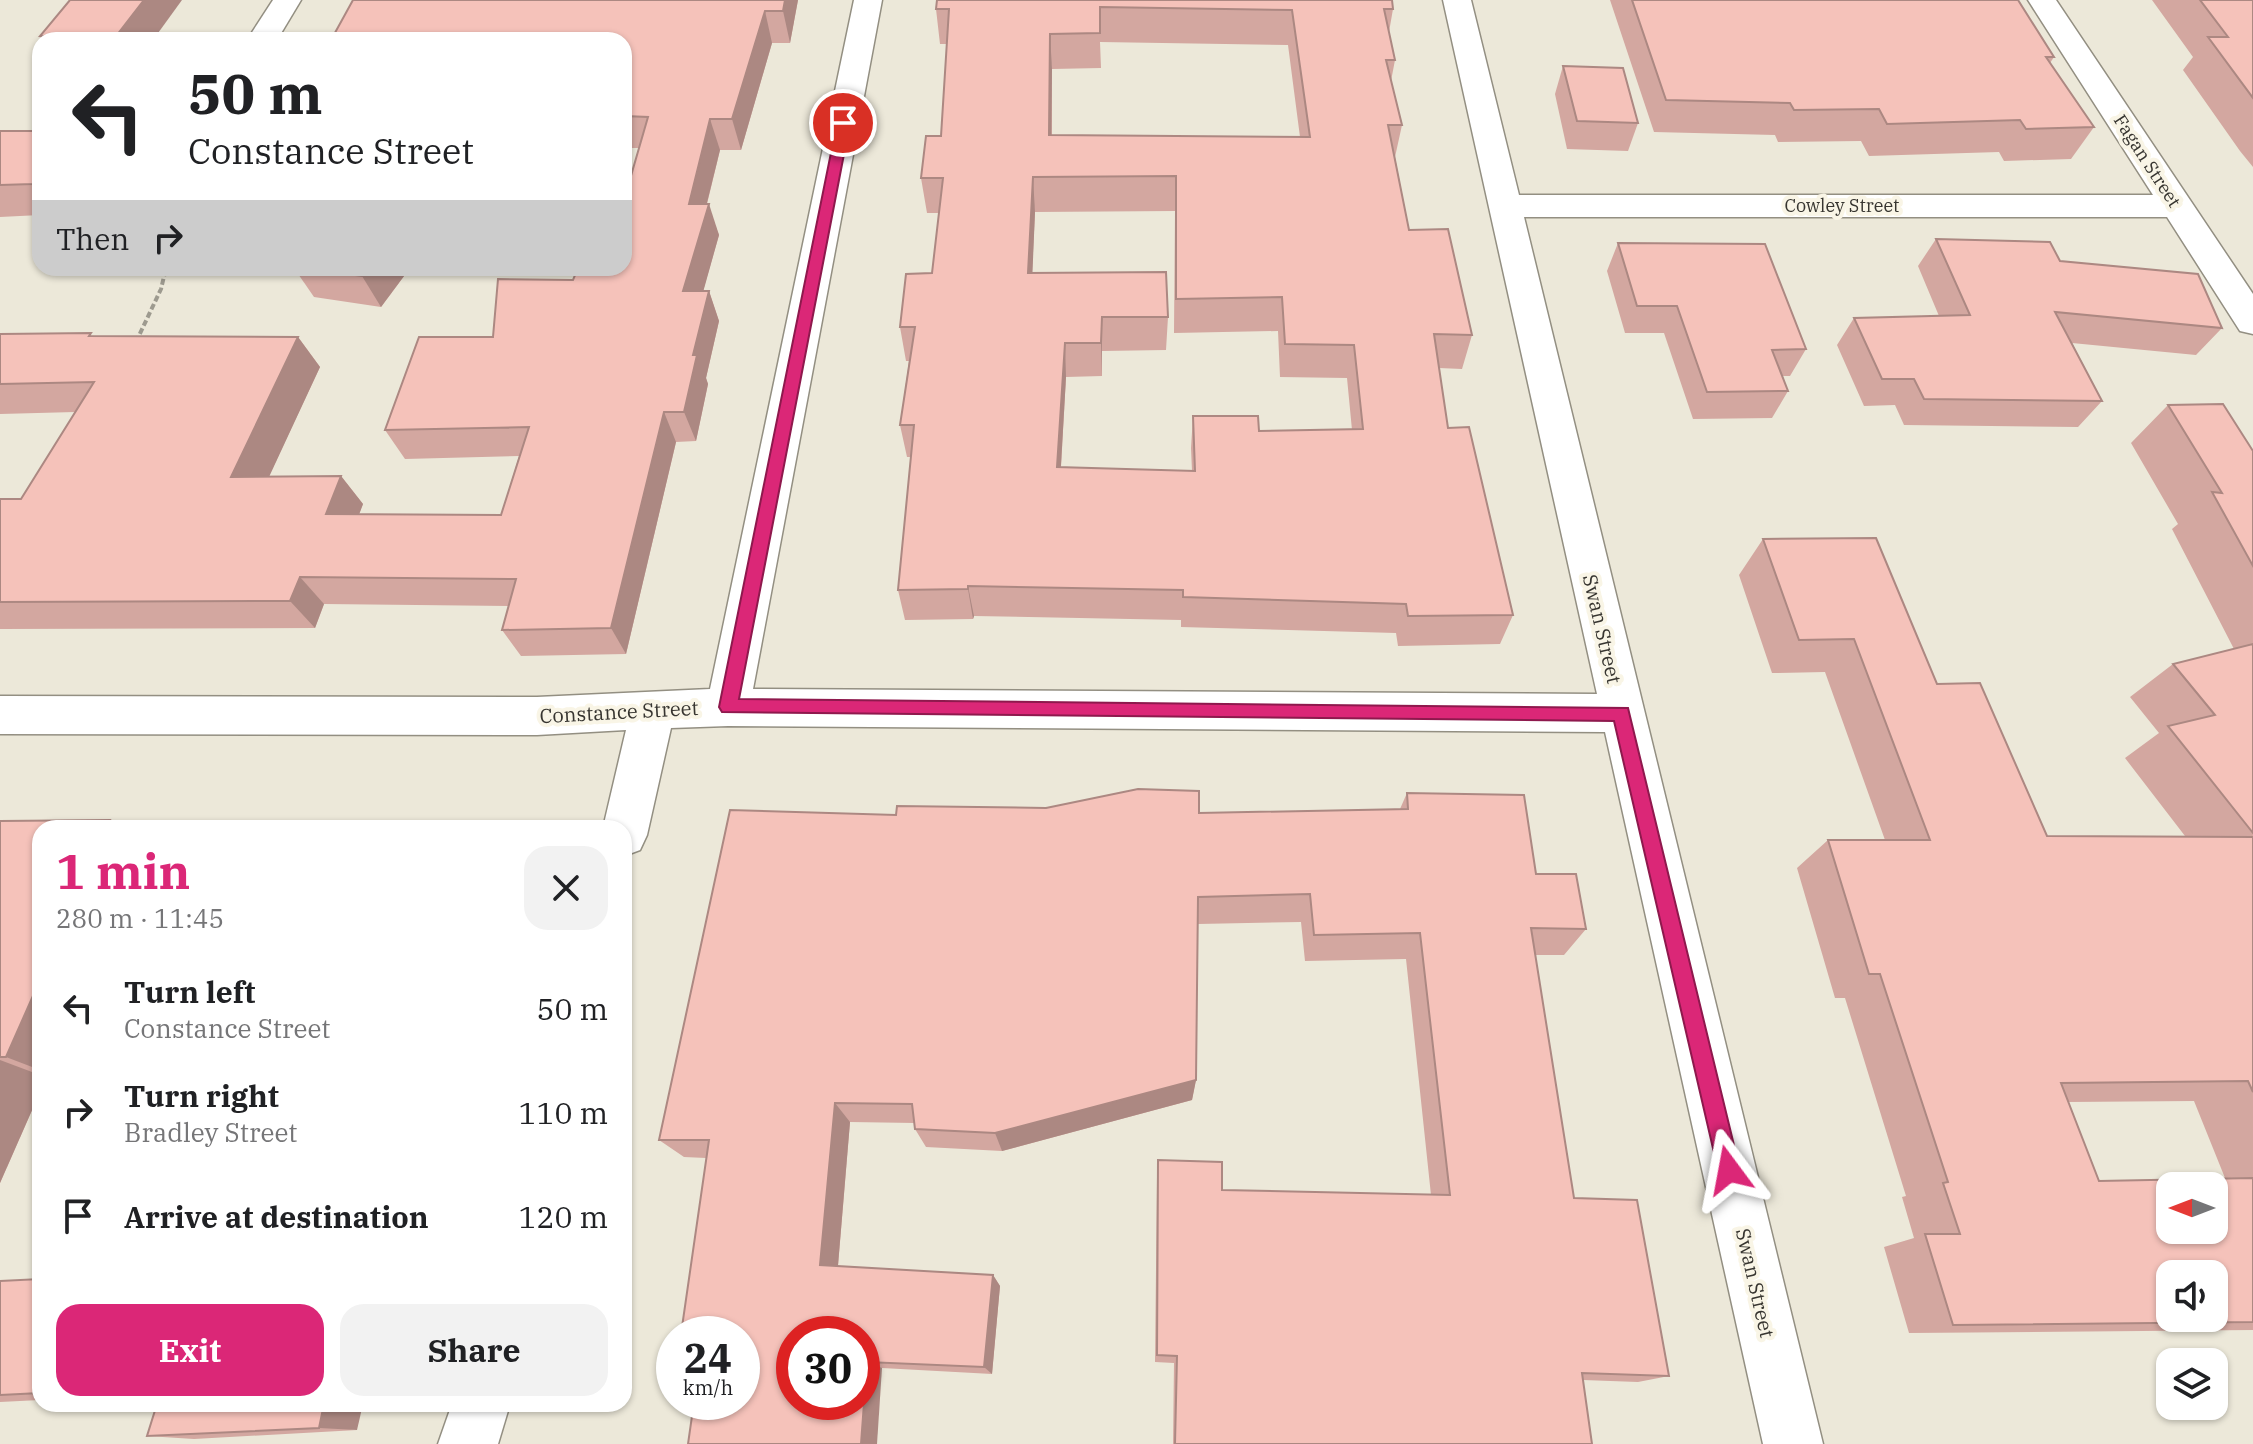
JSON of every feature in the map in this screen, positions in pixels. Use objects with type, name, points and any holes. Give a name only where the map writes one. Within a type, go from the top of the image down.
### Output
[{"type":"street","points":[[267,32],[287,0]]},
{"type":"street","points":[[728,707],[868,0]]},
{"type":"street","name":"Swan Street","points":[[1457,0],[1793,1444]]},
{"type":"street","name":"Fagan Street","points":[[2042,0],[2253,322]]},
{"type":"street","name":"Cowley Street","points":[[1507,206],[2177,206]]},
{"type":"street","name":"Constance Street","points":[[0,715],[537,716],[728,707],[1621,713]]},
{"type":"street","points":[[628,820],[647,743],[651,710]]},
{"type":"street","points":[[468,1444],[478,1412]]},
{"type":"path","points":[[135,345],[164,276]]},
{"type":"building","points":[[70,0],[144,0],[119,32],[43,32]]},
{"type":"building","points":[[353,0],[785,0],[783,11],[765,11],[732,119],[710,119],[689,204],[709,204],[683,291],[709,291],[693,355],[697,355],[684,412],[664,412],[611,628],[502,630],[516,579],[300,577],[290,601],[0,602],[0,499],[21,499],[94,382],[0,384],[0,334],[298,337],[231,477],[341,476],[326,514],[501,515],[529,427],[385,430],[419,337],[493,337],[498,279],[573,280],[575,276],[632,276],[632,172],[648,117],[632,116],[632,32],[335,32]]},
{"type":"building","points":[[937,0],[1392,0],[1393,9],[1384,9],[1395,60],[1386,60],[1402,125],[1388,125],[1409,230],[1448,229],[1472,335],[1434,334],[1448,428],[1469,427],[1513,615],[1408,616],[1406,604],[1183,597],[1183,590],[968,586],[968,589],[898,590],[914,425],[900,425],[915,327],[900,327],[906,274],[932,273],[943,178],[921,178],[926,136],[941,136],[949,9],[936,9]],"holes":[[[1100,7],[1292,10],[1310,137],[1049,135],[1050,34],[1100,33]],[[1176,176],[1176,299],[1282,297],[1285,344],[1354,345],[1363,429],[1259,431],[1258,416],[1193,416],[1195,471],[1057,467],[1065,343],[1101,343],[1102,317],[1168,317],[1166,272],[1028,273],[1033,177]]]},
{"type":"building","points":[[1632,0],[2018,0],[2054,57],[2046,57],[2094,127],[2026,129],[2020,120],[1887,124],[1879,109],[1794,110],[1790,103],[1666,100]]},
{"type":"building","points":[[2200,0],[2253,0],[2253,98],[2208,37],[2228,37]]},
{"type":"building","points":[[1563,66],[1623,68],[1638,123],[1577,121]]},
{"type":"building","points":[[0,131],[32,131],[32,184],[0,185]]},
{"type":"building","points":[[1936,239],[2050,242],[2060,261],[2198,274],[2222,328],[2055,312],[2102,401],[1924,399],[1914,379],[1882,379],[1854,318],[1970,315]]},
{"type":"building","points":[[1618,243],[1765,244],[1806,349],[1772,350],[1788,391],[1707,392],[1677,306],[1637,306]]},
{"type":"building","points":[[2223,404],[2253,451],[2253,566],[2212,492],[2222,493],[2168,405]]},
{"type":"building","points":[[1876,538],[1937,684],[1980,683],[2047,836],[2253,837],[2253,1092],[2248,1081],[2061,1083],[2099,1181],[2156,1180],[2156,1244],[2228,1244],[2228,1178],[2253,1178],[2253,1322],[2228,1322],[2228,1260],[2156,1260],[2156,1323],[1953,1325],[1925,1234],[1960,1234],[1943,1183],[1948,1182],[1880,974],[1869,974],[1828,840],[1930,840],[1854,639],[1799,640],[1763,539]]},
{"type":"building","points":[[2253,644],[2253,833],[2168,726],[2215,715],[2173,664]]},
{"type":"building","points":[[1138,789],[1199,791],[1199,813],[1408,809],[1407,793],[1524,795],[1536,874],[1576,874],[1586,929],[1531,928],[1574,1198],[1637,1200],[1669,1376],[1582,1373],[1592,1444],[1175,1444],[1177,1356],[1157,1355],[1158,1160],[1222,1162],[1222,1190],[1450,1195],[1420,933],[1314,935],[1310,894],[1198,897],[1196,1080],[995,1133],[915,1129],[912,1104],[835,1103],[820,1265],[993,1275],[984,1367],[880,1363],[880,1316],[776,1316],[776,1420],[863,1420],[861,1444],[688,1444],[691,1420],[760,1420],[760,1316],[684,1316],[709,1140],[659,1140],[730,810],[896,815],[897,806],[1046,808]]},
{"type":"building","points":[[0,821],[32,821],[32,998],[6,1057],[0,1057]]},
{"type":"building","points":[[32,1279],[32,1393],[0,1395],[0,1281]]},
{"type":"building","points":[[154,1412],[322,1412],[319,1428],[147,1436]]},
{"type":"route","points":[[843,123],[728,707],[1621,713],[1729,1170]]}]
